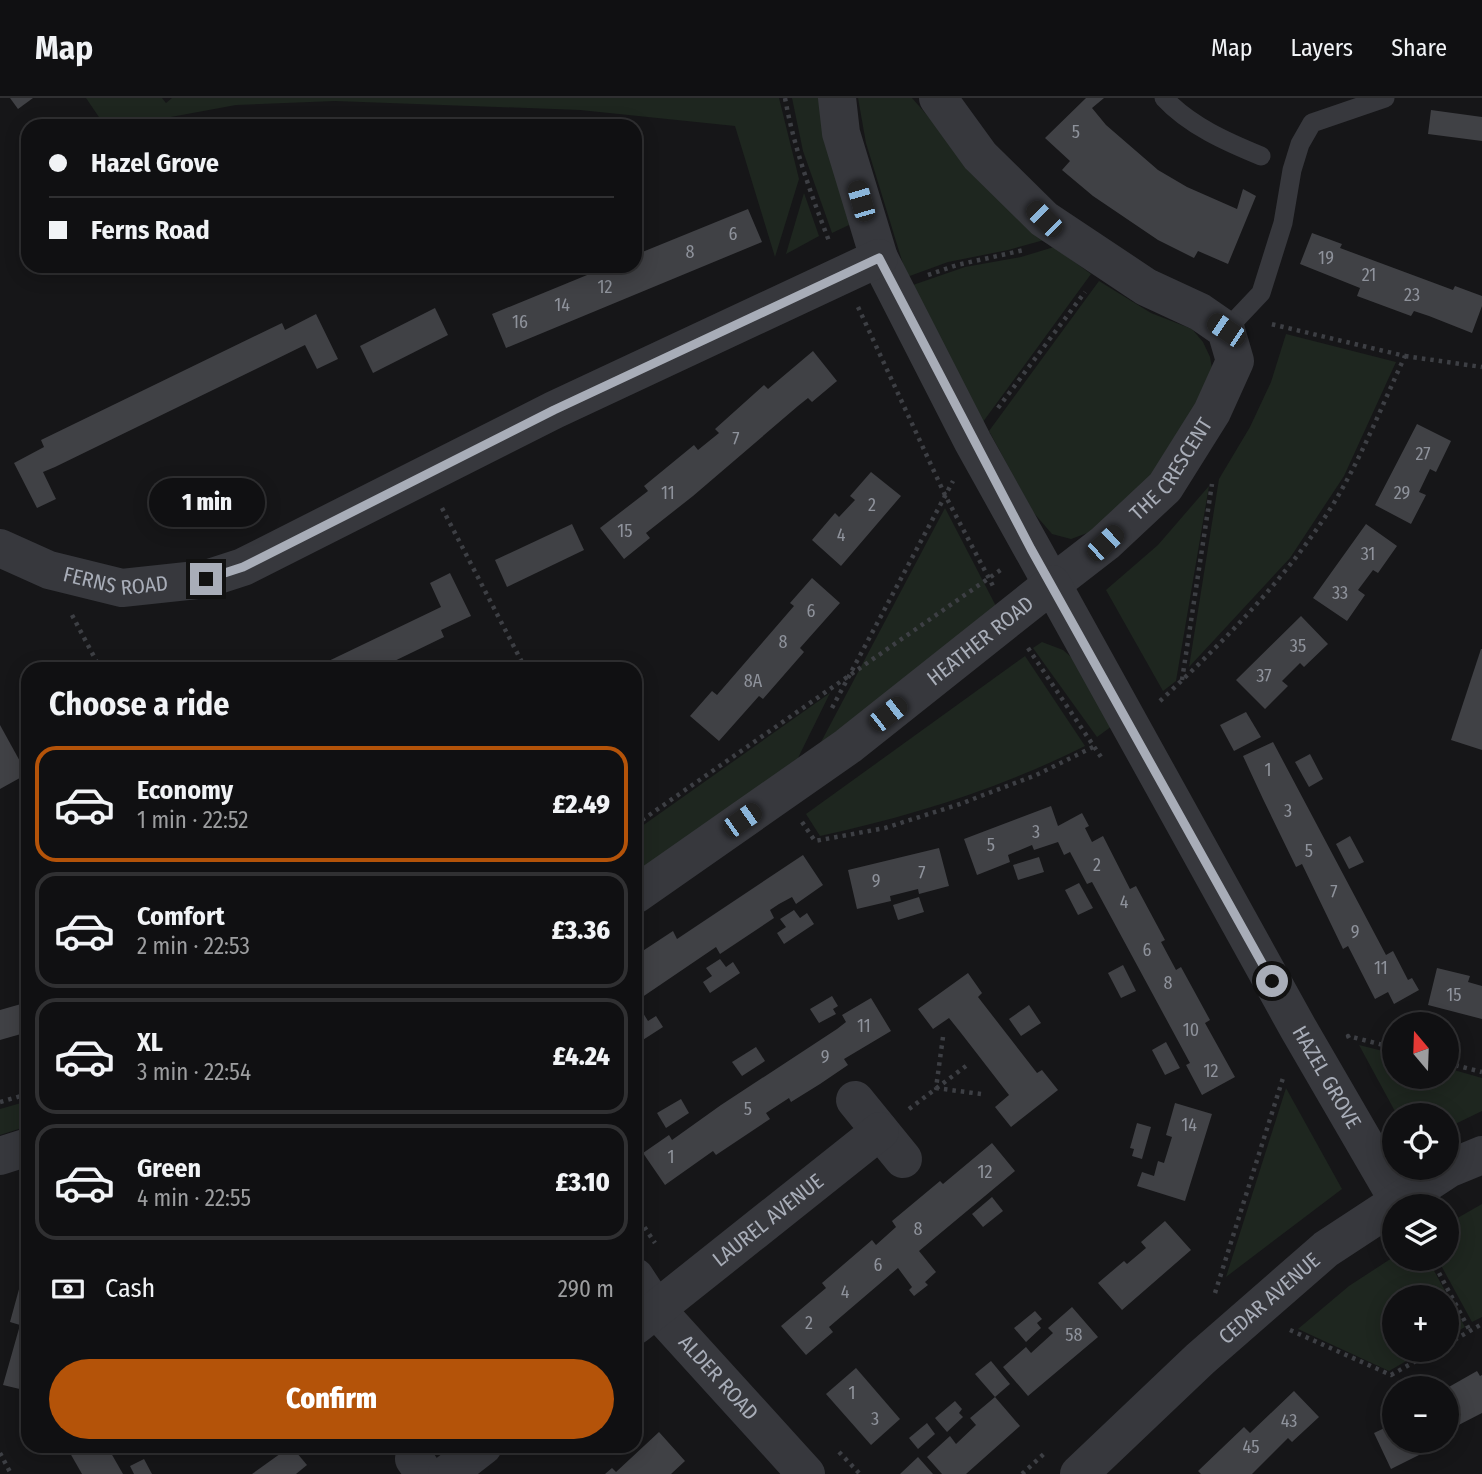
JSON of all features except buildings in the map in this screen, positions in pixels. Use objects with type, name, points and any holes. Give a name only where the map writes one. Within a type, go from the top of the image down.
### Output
[{"type":"street","points":[[837,98],[841,133],[879,258],[973,442],[1052,584]]},
{"type":"street","points":[[938,98],[980,156],[1044,219],[1146,287],[1200,312],[1233,323]]},
{"type":"street","name":"FERNS ROAD","points":[[0,548],[49,570],[122,588],[206,579],[243,567],[554,410],[879,258]]},
{"type":"street","name":"THE CRESCENT","points":[[1052,584],[1105,543],[1165,487],[1212,412],[1235,361],[1233,323]]},
{"type":"street","name":"HEATHER ROAD","points":[[642,890],[848,746],[1052,584]]},
{"type":"street","name":"HAZEL GROVE","points":[[1052,584],[1298,1028],[1394,1194]]},
{"type":"street","points":[[855,1100],[892,1145]]},
{"type":"street","name":"LAUREL AVENUE","points":[[645,1317],[892,1145]]},
{"type":"street","points":[[0,1156],[21,1149]]},
{"type":"street","name":"CEDAR AVENUE","points":[[1411,1194],[1448,1169],[1482,1155]]},
{"type":"street","name":"CEDAR AVENUE","points":[[1079,1474],[1268,1298],[1325,1249],[1382,1213]]},
{"type":"street","name":"ALDER ROAD","points":[[645,1317],[806,1474]]},
{"type":"street","points":[[428,1469],[466,1453]]},
{"type":"lane","points":[[1164,98],[1189,119],[1227,142],[1261,156]]},
{"type":"lane","points":[[1233,323],[1261,293],[1283,223],[1300,144],[1312,123],[1385,98]]},
{"type":"path","points":[[831,709],[973,442],[1108,262]]},
{"type":"path","points":[[1233,323],[1405,356],[1482,367]]},
{"type":"path","points":[[781,792],[815,841],[885,828],[960,804],[1035,775],[1094,746],[1154,706],[1269,592],[1322,522],[1353,467],[1405,356]]},
{"type":"path","points":[[1182,681],[1214,470],[1194,441]]},
{"type":"path","points":[[425,476],[522,662]]},
{"type":"path","points":[[945,495],[1009,619],[1094,746]]},
{"type":"path","points":[[642,820],[1031,549]]},
{"type":"path","points":[[49,570],[97,662]]},
{"type":"path","points":[[1215,1294],[1298,1028]]},
{"type":"path","points":[[1354,1047],[1348,1036],[1382,1045]]},
{"type":"path","points":[[936,1088],[943,1037]]},
{"type":"path","points":[[892,1145],[936,1088],[966,1066]]},
{"type":"path","points":[[1460,1066],[1482,1072]]},
{"type":"path","points":[[936,1088],[981,1094]]},
{"type":"path","points":[[0,1102],[21,1096]]},
{"type":"path","points":[[1438,1271],[1470,1331]]},
{"type":"path","points":[[1268,1298],[1286,1329],[1391,1375],[1414,1362]]},
{"type":"path","points":[[1459,1337],[1482,1324]]},
{"type":"path","points":[[0,1453],[11,1474]]},
{"type":"shaded area","points":[[86,98],[162,98],[166,103],[172,98],[779,98],[799,179],[775,257],[735,126],[580,110],[335,101],[236,105],[160,119],[100,119]]},
{"type":"shaded area","points":[[792,98],[818,98],[848,199],[849,225],[832,233],[803,151]]},
{"type":"shaded area","points":[[858,98],[912,98],[979,174],[1044,240],[948,262],[907,277],[866,143]]},
{"type":"shaded area","points":[[804,193],[819,236],[786,254]]},
{"type":"shaded area","points":[[1054,247],[1091,274],[980,426],[910,286],[965,267],[1021,257]]},
{"type":"shaded area","points":[[1099,281],[1151,313],[1192,329],[1203,342],[1210,357],[1213,374],[1167,461],[1101,528],[1071,539],[1052,534],[1033,512],[989,431]]},
{"type":"shaded area","points":[[1286,334],[1396,362],[1344,476],[1290,558],[1189,667],[1219,479],[1250,427],[1271,382]]},
{"type":"shaded area","points":[[1209,486],[1176,681],[1163,691],[1106,590],[1158,545]]},
{"type":"shaded area","points":[[945,508],[998,610],[820,744]]},
{"type":"shaded area","points":[[1042,642],[1063,650],[1078,663],[1112,726],[1097,737],[1033,648]]},
{"type":"shaded area","points":[[1025,656],[1085,746],[1021,775],[956,799],[820,836],[806,814]]},
{"type":"shaded area","points":[[830,693],[798,758],[642,871],[642,826]]},
{"type":"shaded area","points":[[1359,1045],[1382,1051],[1382,1087]]},
{"type":"shaded area","points":[[1460,1072],[1482,1078],[1482,1111],[1459,1122],[1459,1103],[1390,1103],[1383,1089],[1459,1089]]},
{"type":"shaded area","points":[[1286,1088],[1342,1189],[1226,1277]]},
{"type":"shaded area","points":[[21,1103],[21,1128],[0,1135],[0,1109]]},
{"type":"shaded area","points":[[1482,1204],[1482,1317],[1472,1322],[1459,1298],[1459,1285],[1452,1285],[1444,1271],[1459,1271],[1459,1217]]},
{"type":"shaded area","points":[[1382,1264],[1382,1271],[1434,1271],[1442,1285],[1382,1285],[1382,1362],[1405,1362],[1389,1371],[1298,1329],[1349,1286]]},
{"type":"shaded area","points":[[1459,1316],[1465,1327],[1459,1330]]},
{"type":"route","points":[[206,579],[243,567],[319,531],[554,410],[879,258],[1031,549],[1272,981]]}]
